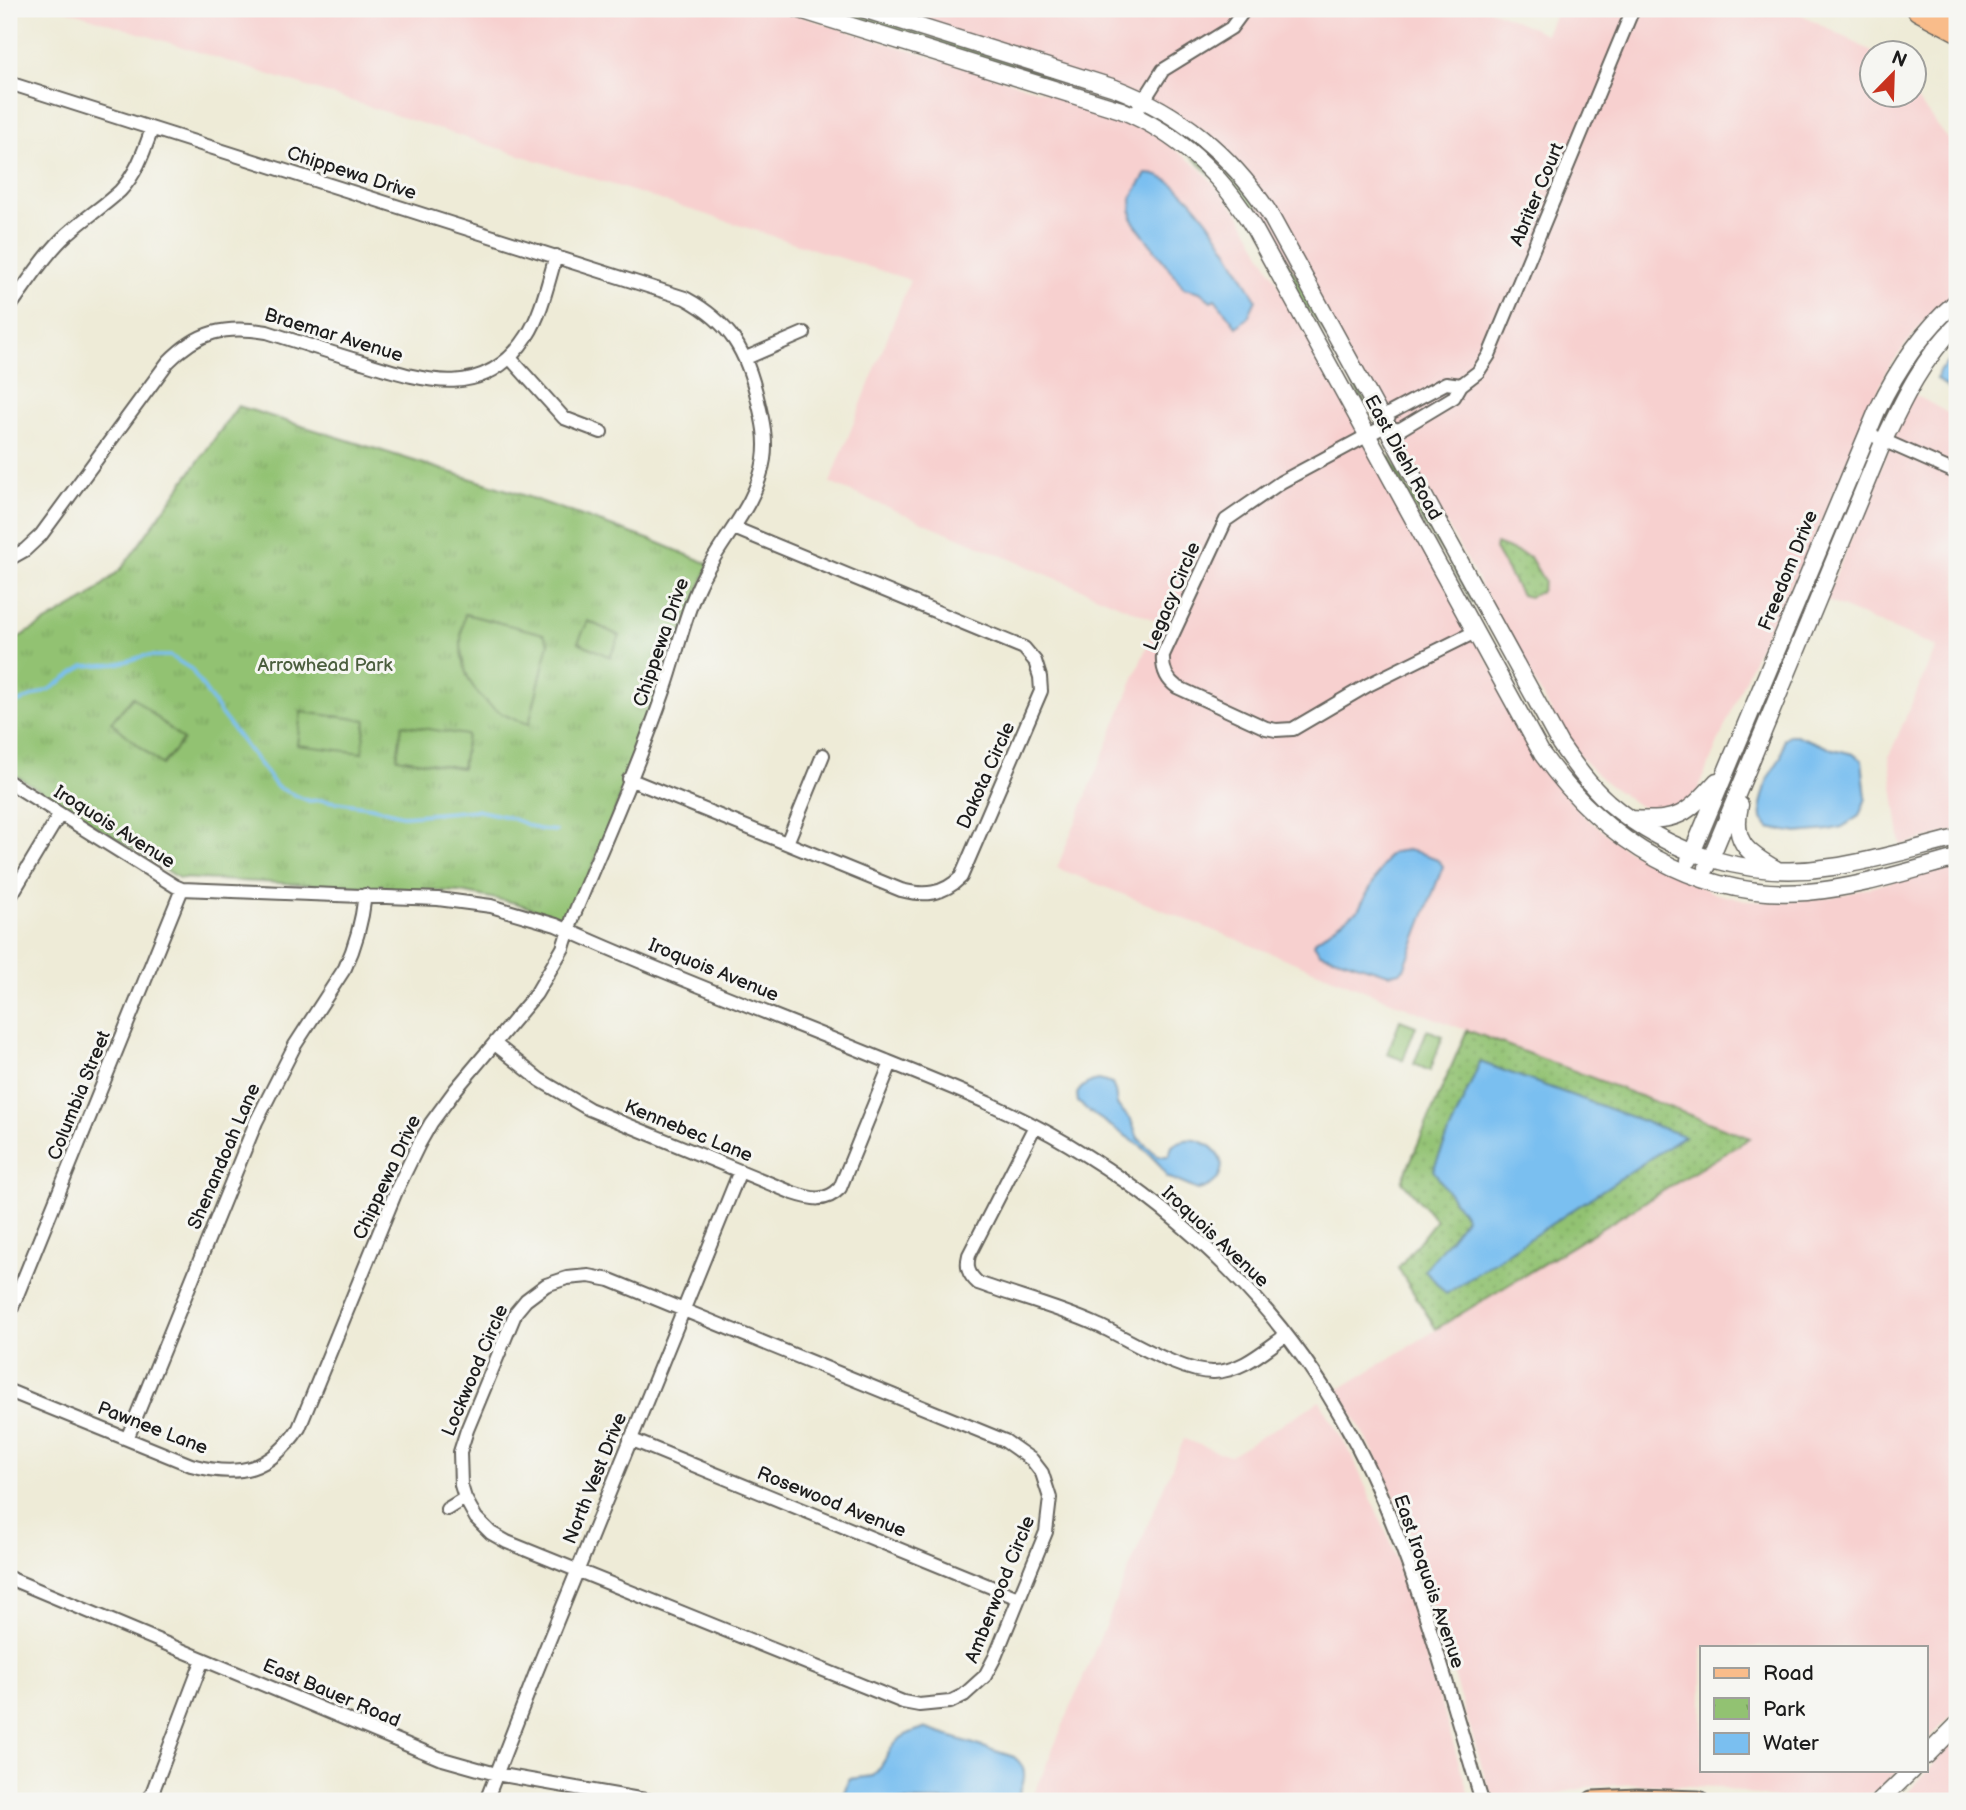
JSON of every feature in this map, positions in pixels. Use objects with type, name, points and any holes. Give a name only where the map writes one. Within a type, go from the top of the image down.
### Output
[{"type":"highway","points":[[1919,9],[1957,29]]},
{"type":"main road","points":[[1593,1801],[1698,1801]]},
{"type":"street","name":"East Diehl Road","points":[[797,9],[1134,116],[1176,141],[1215,174],[1231,192],[1255,229],[1542,754],[1570,791],[1628,842],[1684,872],[1746,890],[1808,892],[1846,886],[1957,858]]},
{"type":"street","name":"East Diehl Road","points":[[863,9],[1144,99],[1181,121],[1233,166],[1258,197],[1291,251],[1560,744],[1591,785],[1630,819],[1692,853],[1755,869],[1812,870],[1852,864],[1957,838]]},
{"type":"street","points":[[1134,116],[1163,70],[1231,28],[1245,9]]},
{"type":"street","name":"Abriter Court","points":[[1385,426],[1399,430],[1454,397],[1461,384],[1478,372],[1489,355],[1633,9]]},
{"type":"street","name":"Chippewa Drive","points":[[9,83],[685,298],[709,312],[722,324],[746,358],[763,422],[765,450],[754,493],[698,586],[680,634],[664,692],[562,948],[536,994],[456,1089],[419,1144],[397,1189],[299,1428],[283,1450]]},
{"type":"street","points":[[9,308],[59,242],[120,190],[129,179],[139,163],[152,128]]},
{"type":"street","name":"Braemar Avenue","points":[[9,559],[25,550],[41,535],[167,362],[204,335],[234,328],[267,332],[411,377],[438,382],[459,381],[479,375],[510,358],[528,335],[536,320],[556,256]]},
{"type":"street","name":"Freedom Drive","points":[[1684,872],[1867,433],[1902,365],[1932,325],[1957,301]]},
{"type":"street","points":[[1702,879],[1885,440],[1914,380],[1939,344],[1957,326]]},
{"type":"street","points":[[746,358],[804,333]]},
{"type":"street","points":[[510,358],[564,418],[601,432]]},
{"type":"street","name":"Abriter Court","points":[[1368,436],[1385,426],[1390,413],[1446,383],[1461,384]]},
{"type":"street","points":[[1867,433],[1957,473]]},
{"type":"street","name":"Legacy Circle","points":[[1368,436],[1281,482],[1226,520],[1163,655],[1162,665],[1166,675],[1177,687],[1266,727],[1293,729],[1368,685],[1475,632]]},
{"type":"street","name":"Dakota Circle","points":[[629,779],[901,890],[923,895],[932,894],[953,885],[961,877],[1031,719],[1041,684],[1031,654],[1016,643],[734,528]]},
{"type":"street","points":[[787,843],[823,755]]},
{"type":"street","points":[[1630,819],[1677,817],[1695,805],[1726,771]]},
{"type":"street","points":[[1745,778],[1738,815],[1742,845],[1750,854],[1778,870]]},
{"type":"street","name":"Iroquois Avenue","points":[[9,782],[175,887],[366,895],[473,903],[530,915],[995,1106],[1087,1155],[1123,1179],[1173,1219],[1233,1274],[1319,1382]]},
{"type":"street","points":[[9,899],[60,814]]},
{"type":"street","name":"Columbia Street","points":[[9,1315],[182,889]]},
{"type":"street","name":"Shenandoah Lane","points":[[127,1439],[256,1122],[295,1045],[352,953],[366,895]]},
{"type":"street","name":"Kennebec Lane","points":[[495,1044],[540,1080],[589,1109],[808,1198],[827,1198],[840,1188],[891,1063]]},
{"type":"street","points":[[1034,1126],[969,1255],[967,1267],[970,1276],[978,1283],[1072,1315],[1152,1352],[1206,1372],[1229,1370],[1247,1363],[1285,1336]]},
{"type":"street","name":"North Vest Drive","points":[[486,1801],[740,1171]]},
{"type":"street","name":"Lockwood Circle","points":[[577,1570],[507,1542],[491,1533],[476,1518],[461,1485],[459,1465],[467,1430],[512,1320],[526,1300],[546,1285],[567,1278],[589,1276],[610,1280],[683,1309]]},
{"type":"street","name":"Amberwood Circle","points":[[577,1570],[903,1702],[919,1705],[950,1702],[978,1684],[995,1657],[1046,1532],[1050,1498],[1042,1473],[1024,1453],[1006,1441],[683,1309]]},
{"type":"street","name":"East Iroquois Avenue","points":[[1319,1382],[1341,1416],[1368,1469],[1403,1550],[1482,1801]]},
{"type":"street","name":"Pawnee Lane","points":[[9,1391],[191,1465],[222,1472],[250,1468],[283,1450]]},
{"type":"street","name":"Rosewood Avenue","points":[[630,1439],[1018,1598]]},
{"type":"street","points":[[447,1509],[465,1497]]},
{"type":"street","name":"East Bauer Road","points":[[9,1578],[439,1758],[496,1774],[651,1801]]},
{"type":"street","points":[[149,1801],[203,1658]]},
{"type":"street","points":[[1927,1755],[1957,1724]]},
{"type":"street","points":[[1880,1801],[1910,1772]]},
{"type":"shaded area","points":[[64,9],[778,9],[1107,112],[1152,132],[1202,170],[1240,215],[1557,785],[1583,815],[1623,847],[1644,859],[1716,894],[1750,901],[1779,902],[1834,897],[1957,864],[1957,1710],[1927,1741],[1927,1646],[1700,1646],[1700,1772],[1897,1772],[1876,1791],[1859,1801],[1787,1801],[1719,1787],[1634,1784],[1589,1787],[1519,1801],[1496,1801],[1488,1787],[1410,1531],[1369,1443],[1338,1390],[1749,1138],[1421,1013],[1057,868],[1157,621],[830,483],[910,280]]},
{"type":"shaded area","points":[[883,9],[1490,9],[1546,34],[1557,9],[1791,9],[1857,44],[1857,108],[1923,108],[1949,140],[1957,156],[1957,290],[1923,322],[1888,369],[1808,553],[1756,653],[1697,792],[1680,807],[1660,812],[1639,806],[1605,782],[1572,749],[1404,448],[1203,130]]},
{"type":"shaded area","points":[[1912,393],[1957,418],[1957,831],[1901,845],[1889,756],[1936,647],[1825,600]]},
{"type":"shaded area","points":[[1320,1401],[1352,1456],[1391,1543],[1471,1801],[1031,1801],[1184,1439],[1229,1456]]},
{"type":"shaded area","points":[[1957,1738],[1957,1801],[1900,1801]]},
{"type":"green space","points":[[817,9],[876,19],[1076,84],[1040,78]]},
{"type":"green space","points":[[1159,119],[1222,167],[1254,200],[1368,406],[1365,406],[1324,331],[1300,299],[1254,216],[1156,122]]},
{"type":"green space","name":"Arrowhead Park","points":[[238,406],[514,492],[659,543],[709,564],[571,922],[516,903],[461,892],[179,878],[9,771],[9,643],[89,597],[122,568]]},
{"type":"green space","points":[[1391,457],[1408,490],[1435,527],[1475,601],[1472,602],[1449,561],[1422,522],[1387,458]]},
{"type":"green space","points":[[1496,544],[1530,557],[1544,581],[1541,591],[1530,597],[1521,595],[1495,549]]},
{"type":"green space","points":[[465,614],[544,634],[549,643],[529,724],[494,708],[481,697],[472,684],[465,669],[462,652]]},
{"type":"green space","points":[[588,621],[620,636],[610,657],[578,642]]},
{"type":"green space","points":[[133,697],[183,740],[162,765],[111,722]]},
{"type":"green space","points":[[301,712],[366,720],[362,753],[297,745]]},
{"type":"green space","points":[[402,725],[467,735],[462,768],[397,758]]},
{"type":"green space","points":[[1400,1020],[1416,1026],[1403,1060],[1387,1054]]},
{"type":"green space","points":[[1427,1030],[1443,1036],[1430,1071],[1414,1064]]},
{"type":"green space","points":[[1467,1030],[1750,1138],[1436,1329],[1398,1268],[1436,1220],[1402,1181]]},
{"type":"water","points":[[1146,174],[1162,177],[1195,204],[1237,266],[1256,300],[1248,317],[1237,327],[1215,299],[1211,301],[1200,292],[1184,288],[1132,220],[1131,198]]},
{"type":"water","points":[[1957,354],[1957,395],[1937,379],[1939,371]]},
{"type":"water","points":[[1789,735],[1853,754],[1862,760],[1866,798],[1859,816],[1842,827],[1797,833],[1769,828],[1762,819],[1761,804],[1768,778],[1781,757],[1784,739]]},
{"type":"water","points":[[1407,850],[1432,857],[1443,866],[1404,969],[1389,974],[1320,953],[1314,944],[1316,940],[1358,910],[1388,856]]},
{"type":"water","points":[[1480,1062],[1684,1136],[1446,1294],[1425,1270],[1466,1218],[1433,1170]]},
{"type":"water","points":[[1099,1080],[1112,1084],[1117,1105],[1131,1120],[1138,1138],[1158,1156],[1169,1156],[1172,1146],[1187,1140],[1202,1142],[1215,1151],[1222,1165],[1215,1182],[1198,1190],[1167,1177],[1159,1164],[1142,1147],[1087,1110],[1078,1102],[1077,1094],[1086,1084]]},
{"type":"water","points":[[924,1728],[1014,1757],[1024,1772],[1016,1801],[841,1801],[849,1779],[873,1776],[896,1742]]},
{"type":"waterway","points":[[19,702],[52,688],[84,666],[117,664],[144,656],[170,656],[191,669],[221,714],[277,787],[309,801],[321,800],[371,807],[406,816],[476,810],[508,817],[538,829],[556,831]]}]
